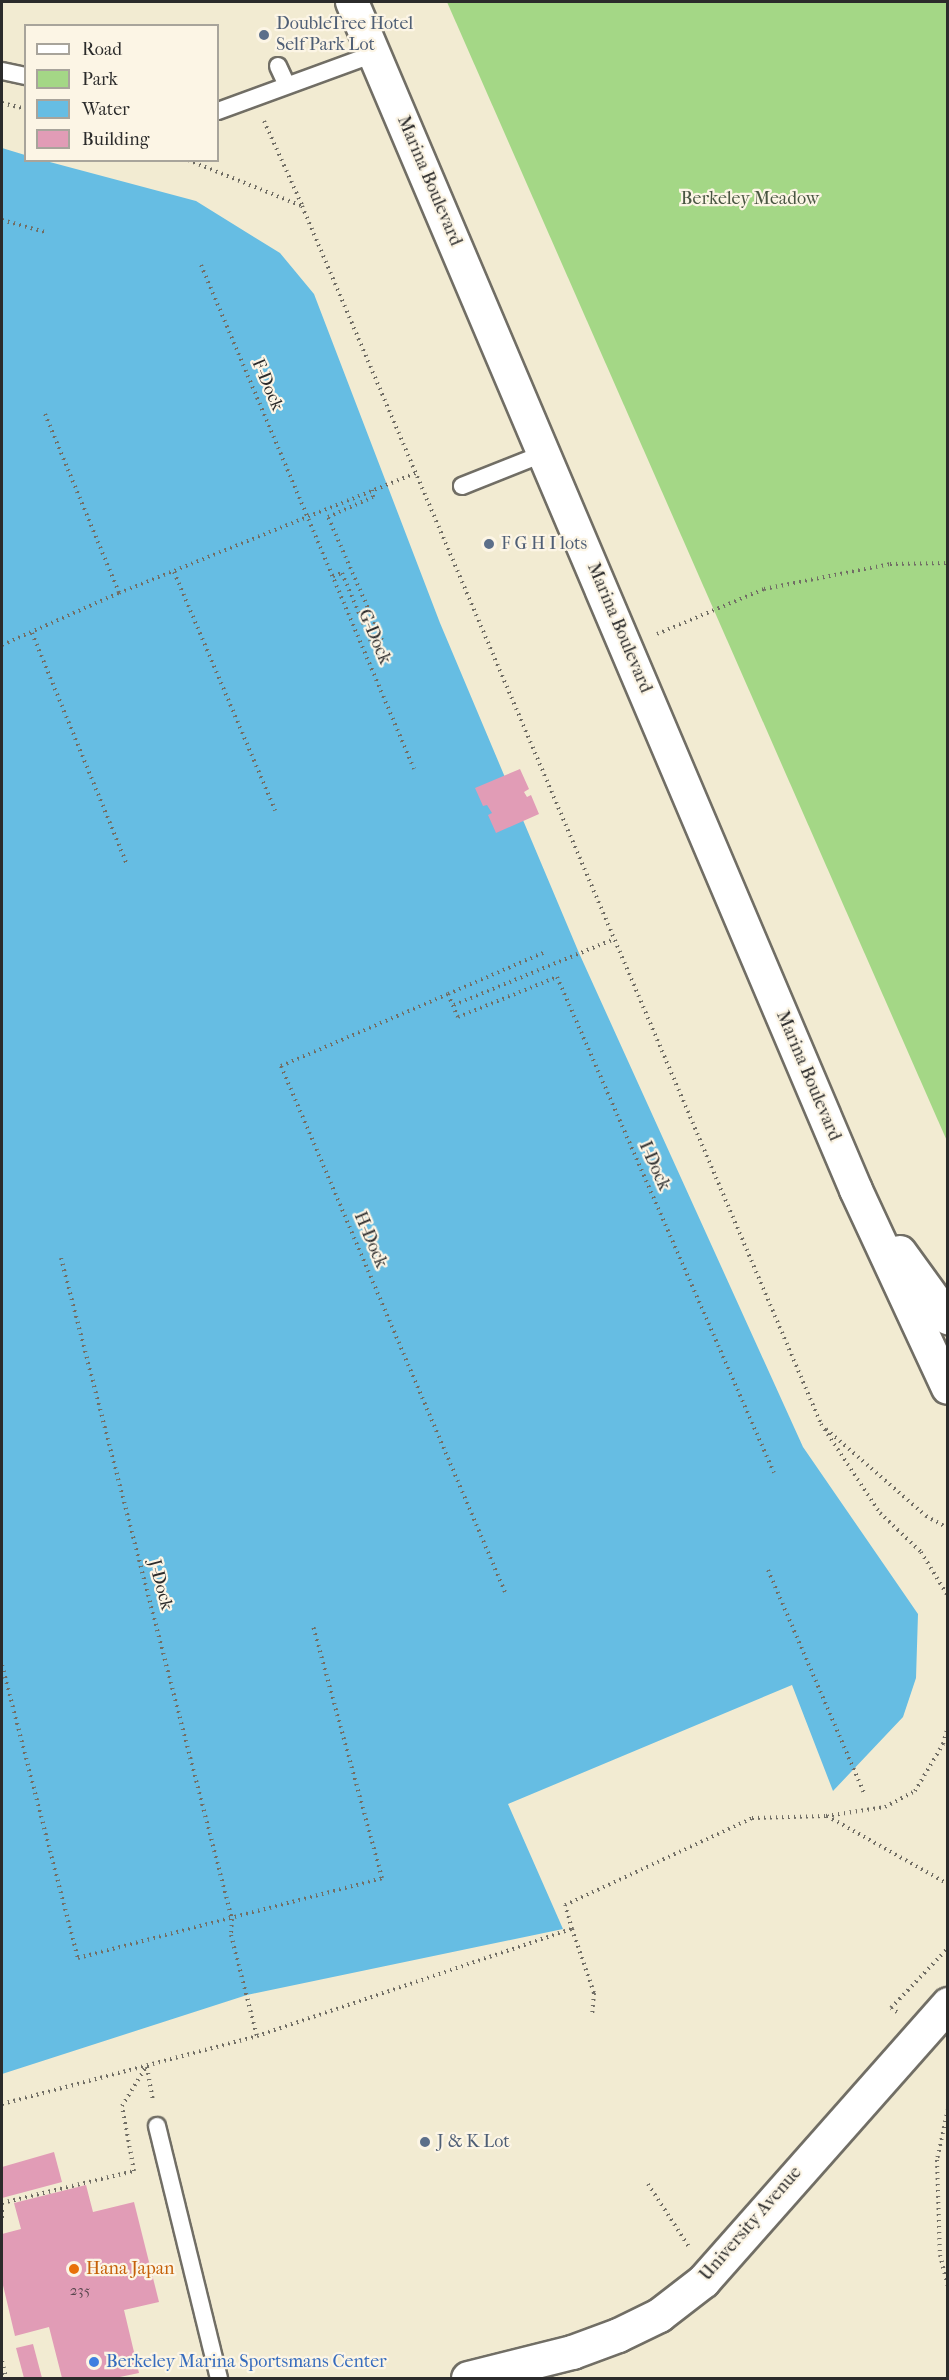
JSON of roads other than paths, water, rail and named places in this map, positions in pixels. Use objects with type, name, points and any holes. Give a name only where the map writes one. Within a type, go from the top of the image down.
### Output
[{"type":"street","name":"Marina Boulevard","points":[[352,2],[856,1190],[948,1388]]},
{"type":"street","name":"Marina Boulevard","points":[[856,1190],[948,1318]]},
{"type":"street","name":"University Avenue","points":[[468,2379],[572,2352],[618,2335],[659,2315],[703,2281],[948,2004]]},
{"type":"lane","points":[[219,111],[374,54]]},
{"type":"lane","points":[[278,66],[287,85]]},
{"type":"lane","points":[[2,71],[24,76]]},
{"type":"lane","points":[[462,486],[544,453]]},
{"type":"lane","points":[[157,2126],[219,2379]]},
{"type":"water","points":[[2,148],[24,155],[24,162],[50,162],[196,201],[280,253],[314,294],[440,623],[579,953],[803,1447],[918,1614],[916,1678],[903,1717],[833,1791],[792,1685],[508,1804],[563,1929],[247,1995],[2,2074]]},
{"type":"place","name":"DoubleTree Hotel Self Park Lot","points":[[264,35]]},
{"type":"place","name":"F G H I lots","points":[[489,544]]},
{"type":"place","name":"J & K Lot","points":[[425,2142]]},
{"type":"place","name":"Hana Japan","points":[[74,2269]]},
{"type":"place","name":"Berkeley Marina Sportsmans Center","points":[[94,2362]]},
{"type":"park label","name":"Berkeley Meadow","points":[[750,199]]}]
